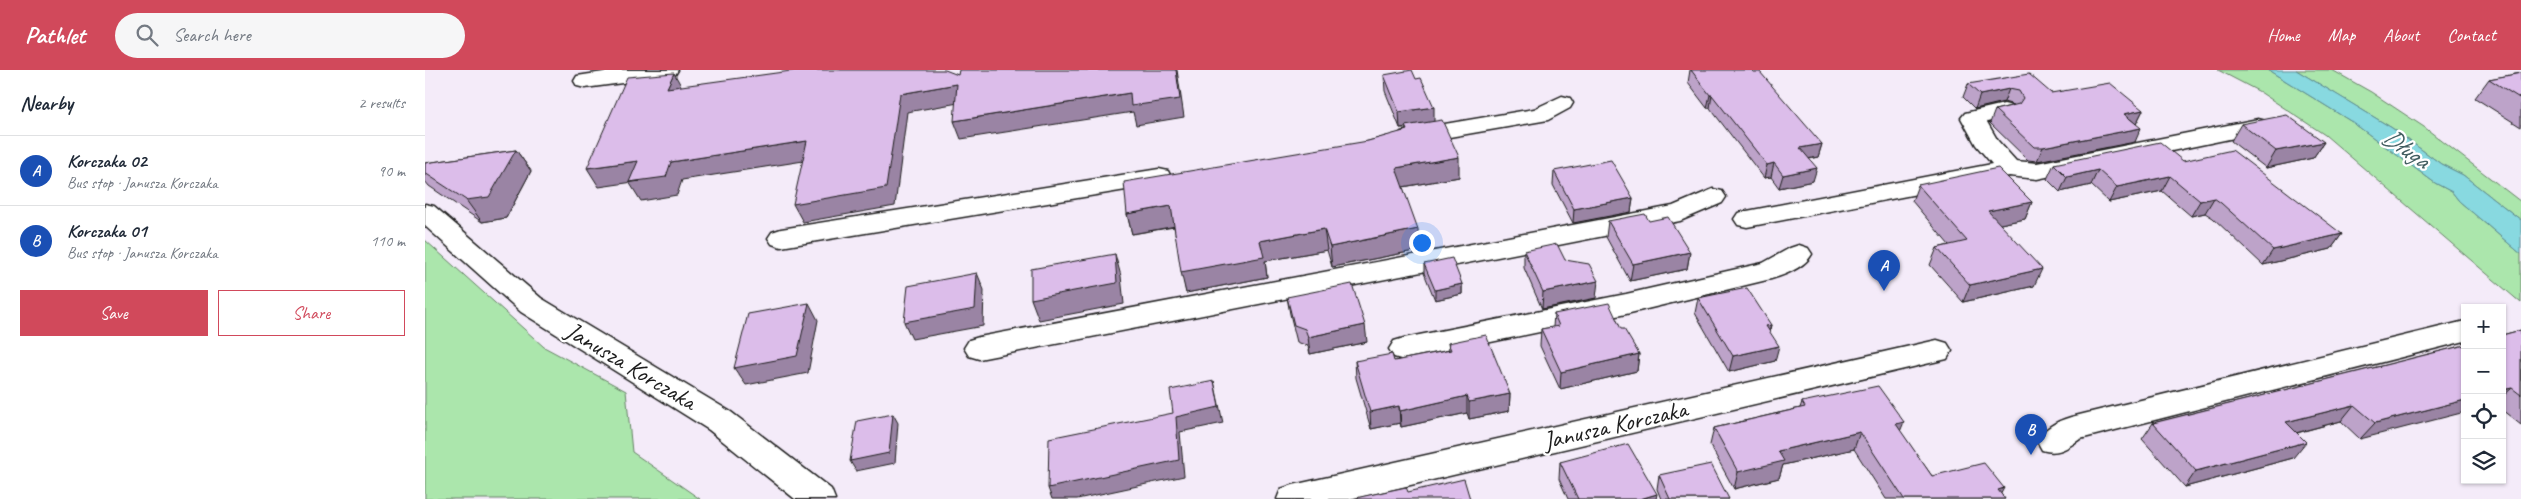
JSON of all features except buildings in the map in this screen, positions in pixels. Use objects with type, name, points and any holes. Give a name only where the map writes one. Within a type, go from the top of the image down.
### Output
[{"type":"street","points":[[585,81],[667,70]]},
{"type":"street","points":[[1383,141],[1540,115],[1562,103]]},
{"type":"street","points":[[2003,111],[1973,118],[1988,145],[2009,168]]},
{"type":"street","points":[[1747,219],[2009,168],[2037,171],[2258,126]]},
{"type":"street","points":[[781,238],[1185,173]]},
{"type":"street","points":[[979,348],[1680,213],[1713,197]]},
{"type":"street","name":"Janusza Korczaka","points":[[425,212],[531,305],[720,421],[819,499]]},
{"type":"street","points":[[1405,349],[1625,304],[1771,270],[1799,254]]},
{"type":"street","points":[[2053,441],[2071,429],[2461,331]]},
{"type":"street","name":"Janusza Korczaka","points":[[1293,499],[1937,351]]},
{"type":"green space","points":[[2218,70],[2268,70],[2352,122],[2435,183],[2452,192],[2459,201],[2521,254],[2521,303],[2325,135],[2260,92]]},
{"type":"green space","points":[[2296,70],[2332,70],[2371,92],[2424,127],[2521,202],[2521,220],[2463,175],[2441,164],[2392,128]]},
{"type":"green space","points":[[425,240],[544,347],[626,391],[632,452],[700,499],[425,499]]},
{"type":"water","name":"Długa","points":[[2268,70],[2296,70],[2392,128],[2441,164],[2463,175],[2521,220],[2521,254],[2459,201],[2452,192],[2435,183],[2352,122]]},
{"type":"place","name":"Korczaka 02","points":[[1884,291]]},
{"type":"place","name":"Korczaka 01","points":[[2031,455]]}]
